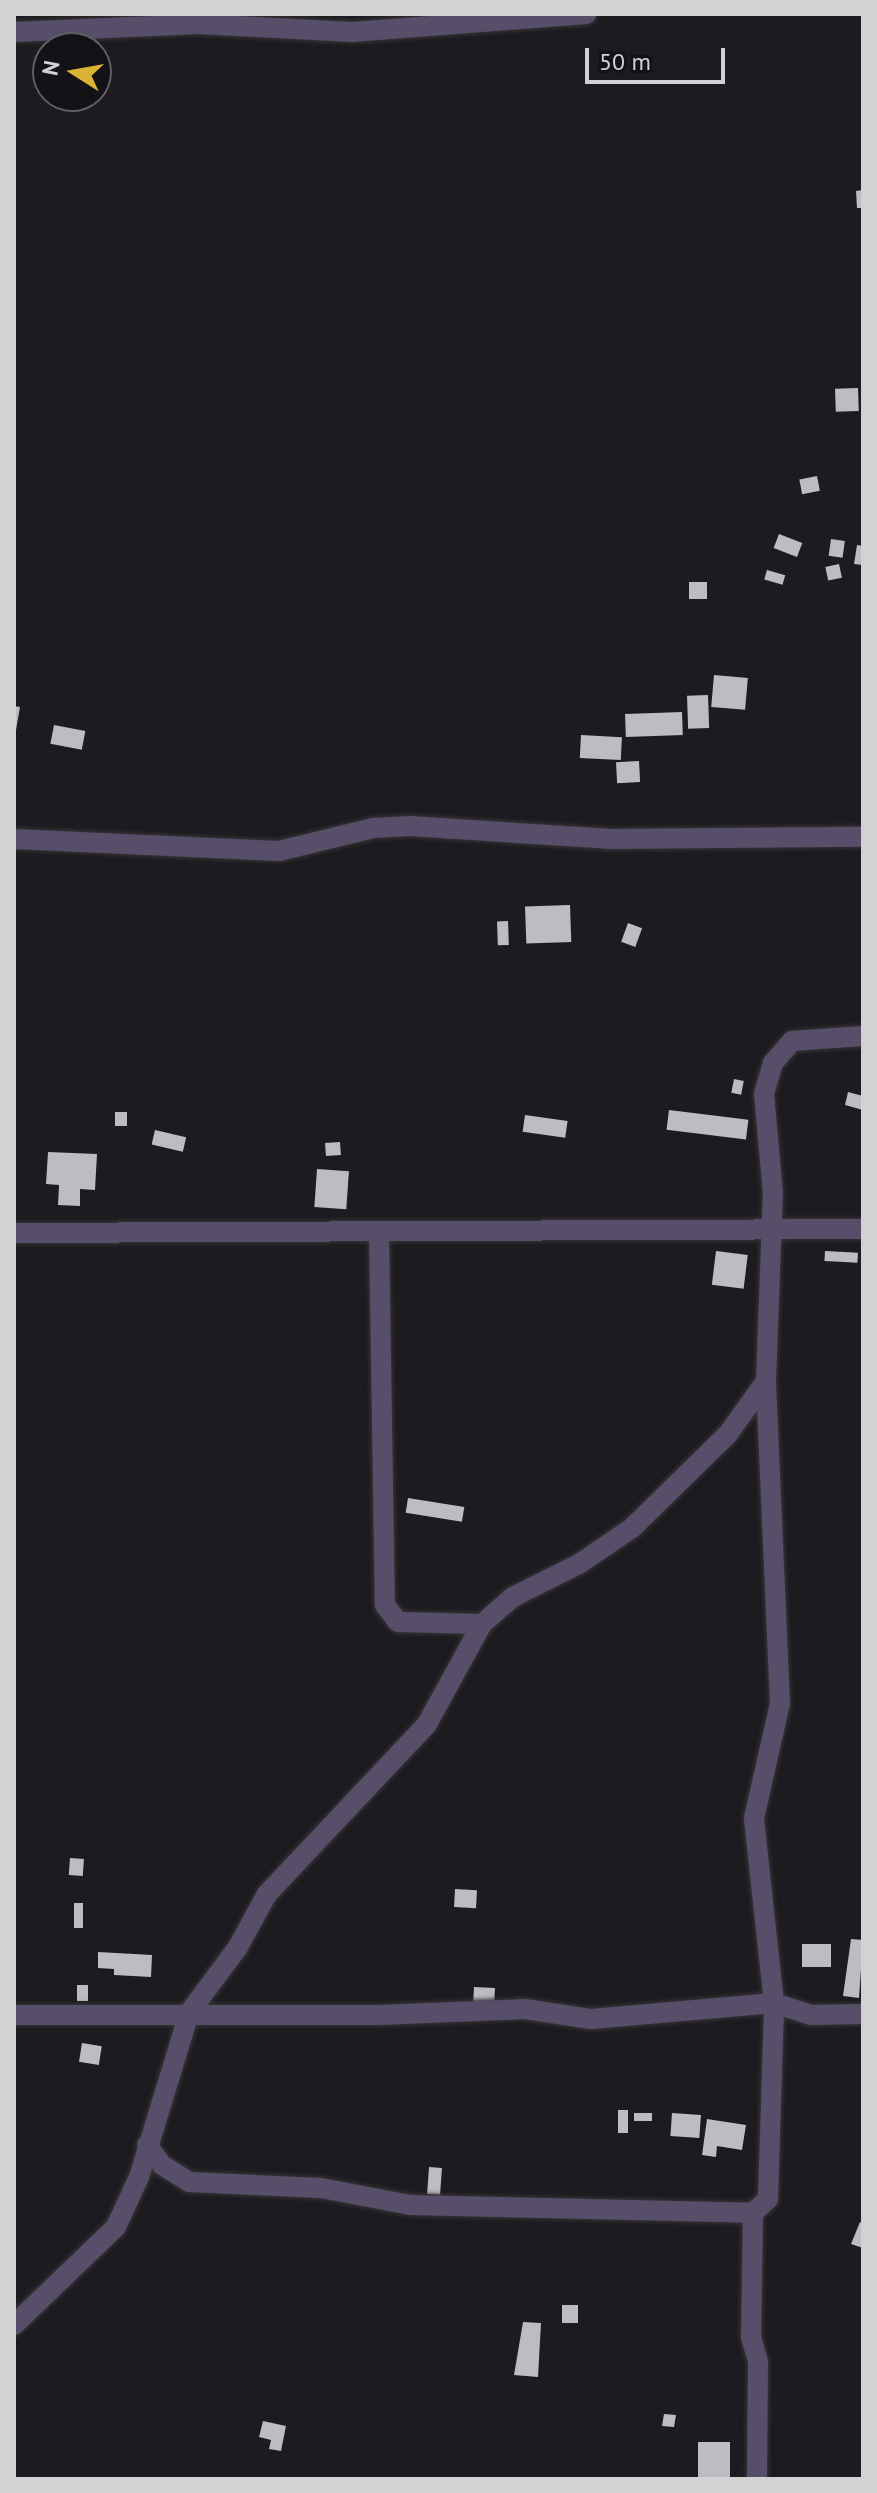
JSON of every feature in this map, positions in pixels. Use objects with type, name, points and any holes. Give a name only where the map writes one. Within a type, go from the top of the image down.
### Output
[{"type":"street","points":[[14,32],[199,24],[352,32],[586,14]]},
{"type":"street","points":[[14,839],[279,851],[373,828],[410,826],[609,839],[863,837]]},
{"type":"street","points":[[147,2145],[176,2177],[212,2184],[321,2188],[410,2205],[753,2213],[768,2199],[772,2184],[774,2003],[754,1818],[780,1704],[766,1381],[773,1228],[763,1125],[773,1063],[792,1041],[863,1036]]},
{"type":"street","points":[[14,1233],[863,1229]]},
{"type":"street","points":[[379,1231],[385,1605],[398,1622],[482,1624]]},
{"type":"street","points":[[14,2325],[116,2227],[139,2177],[189,2013],[238,1947],[267,1894],[427,1724],[482,1624],[513,1597],[579,1564],[632,1528],[728,1434],[766,1381]]},
{"type":"street","points":[[14,2015],[378,2015],[525,2009],[591,2019],[774,2003],[811,2015],[863,2014]]},
{"type":"street","points":[[753,2213],[751,2337],[758,2362],[757,2479]]},
{"type":"building","points":[[863,190],[863,208],[857,208],[856,191]]},
{"type":"building","points":[[858,388],[859,411],[836,412],[835,389]]},
{"type":"building","points":[[817,476],[820,491],[802,494],[799,479]]},
{"type":"building","points":[[779,534],[802,543],[797,557],[774,548]]},
{"type":"building","points":[[831,539],[845,541],[842,558],[829,556]]},
{"type":"building","points":[[857,545],[863,546],[863,565],[854,564]]},
{"type":"building","points":[[839,564],[842,578],[828,581],[825,567]]},
{"type":"building","points":[[767,570],[785,575],[783,585],[764,580]]},
{"type":"building","points":[[689,582],[707,582],[707,599],[689,599]]},
{"type":"building","points":[[714,675],[748,678],[745,710],[711,707]]},
{"type":"building","points":[[708,695],[709,728],[688,729],[687,696]]},
{"type":"building","points":[[14,706],[20,707],[16,730],[14,730]]},
{"type":"building","points":[[682,712],[683,735],[626,737],[625,714]]},
{"type":"building","points":[[54,725],[85,731],[82,750],[50,744]]},
{"type":"building","points":[[581,735],[622,737],[621,760],[580,758]]},
{"type":"building","points":[[639,761],[640,782],[617,783],[616,762]]},
{"type":"building","points":[[570,905],[571,942],[526,944],[525,907]]},
{"type":"building","points":[[497,921],[508,921],[509,945],[498,945]]},
{"type":"building","points":[[628,923],[642,928],[635,947],[621,942]]},
{"type":"building","points":[[734,1079],[744,1081],[741,1095],[731,1093]]},
{"type":"building","points":[[848,1092],[863,1096],[863,1110],[845,1105]]},
{"type":"building","points":[[669,1110],[748,1120],[746,1140],[667,1130]]},
{"type":"building","points":[[115,1112],[127,1112],[127,1126],[115,1126]]},
{"type":"building","points":[[525,1115],[568,1121],[565,1138],[523,1132]]},
{"type":"building","points":[[155,1130],[186,1137],[183,1152],[152,1145]]},
{"type":"building","points":[[340,1142],[341,1155],[326,1156],[325,1143]]},
{"type":"building","points":[[48,1152],[97,1154],[95,1190],[80,1189],[80,1206],[58,1205],[59,1185],[46,1184]]},
{"type":"building","points":[[317,1169],[349,1171],[346,1209],[314,1207]]},
{"type":"building","points":[[716,1251],[748,1255],[744,1289],[712,1285]]},
{"type":"building","points":[[825,1251],[858,1253],[857,1263],[824,1261]]},
{"type":"building","points":[[408,1498],[464,1507],[462,1522],[406,1513]]},
{"type":"building","points":[[70,1858],[84,1859],[83,1876],[69,1875]]},
{"type":"building","points":[[455,1889],[477,1890],[476,1908],[454,1907]]},
{"type":"building","points":[[74,1903],[83,1903],[83,1928],[74,1928]]},
{"type":"building","points":[[851,1939],[863,1940],[859,1998],[843,1996]]},
{"type":"building","points":[[802,1944],[831,1944],[831,1967],[802,1967]]},
{"type":"building","points":[[98,1952],[152,1955],[151,1977],[114,1975],[114,1969],[98,1968]]},
{"type":"building","points":[[77,1985],[88,1985],[88,2001],[77,2001]]},
{"type":"building","points":[[474,1987],[495,1988],[494,2004],[473,2003]]},
{"type":"building","points":[[82,2043],[102,2046],[99,2065],[79,2062]]},
{"type":"building","points":[[618,2110],[628,2110],[628,2133],[618,2133]]},
{"type":"building","points":[[634,2113],[652,2113],[652,2121],[634,2121]]},
{"type":"building","points":[[672,2113],[701,2115],[699,2138],[670,2136]]},
{"type":"building","points":[[707,2119],[746,2125],[742,2150],[717,2146],[716,2157],[702,2155]]},
{"type":"building","points":[[429,2167],[442,2168],[440,2195],[427,2194]]},
{"type":"building","points":[[860,2222],[863,2223],[863,2248],[851,2244]]},
{"type":"building","points":[[562,2305],[578,2305],[578,2323],[562,2323]]},
{"type":"building","points":[[523,2322],[541,2323],[538,2377],[514,2375]]},
{"type":"building","points":[[664,2414],[676,2415],[674,2427],[662,2426]]},
{"type":"building","points":[[263,2421],[286,2426],[281,2451],[269,2449],[271,2440],[259,2437]]},
{"type":"building","points":[[698,2442],[730,2442],[730,2479],[698,2479]]}]
